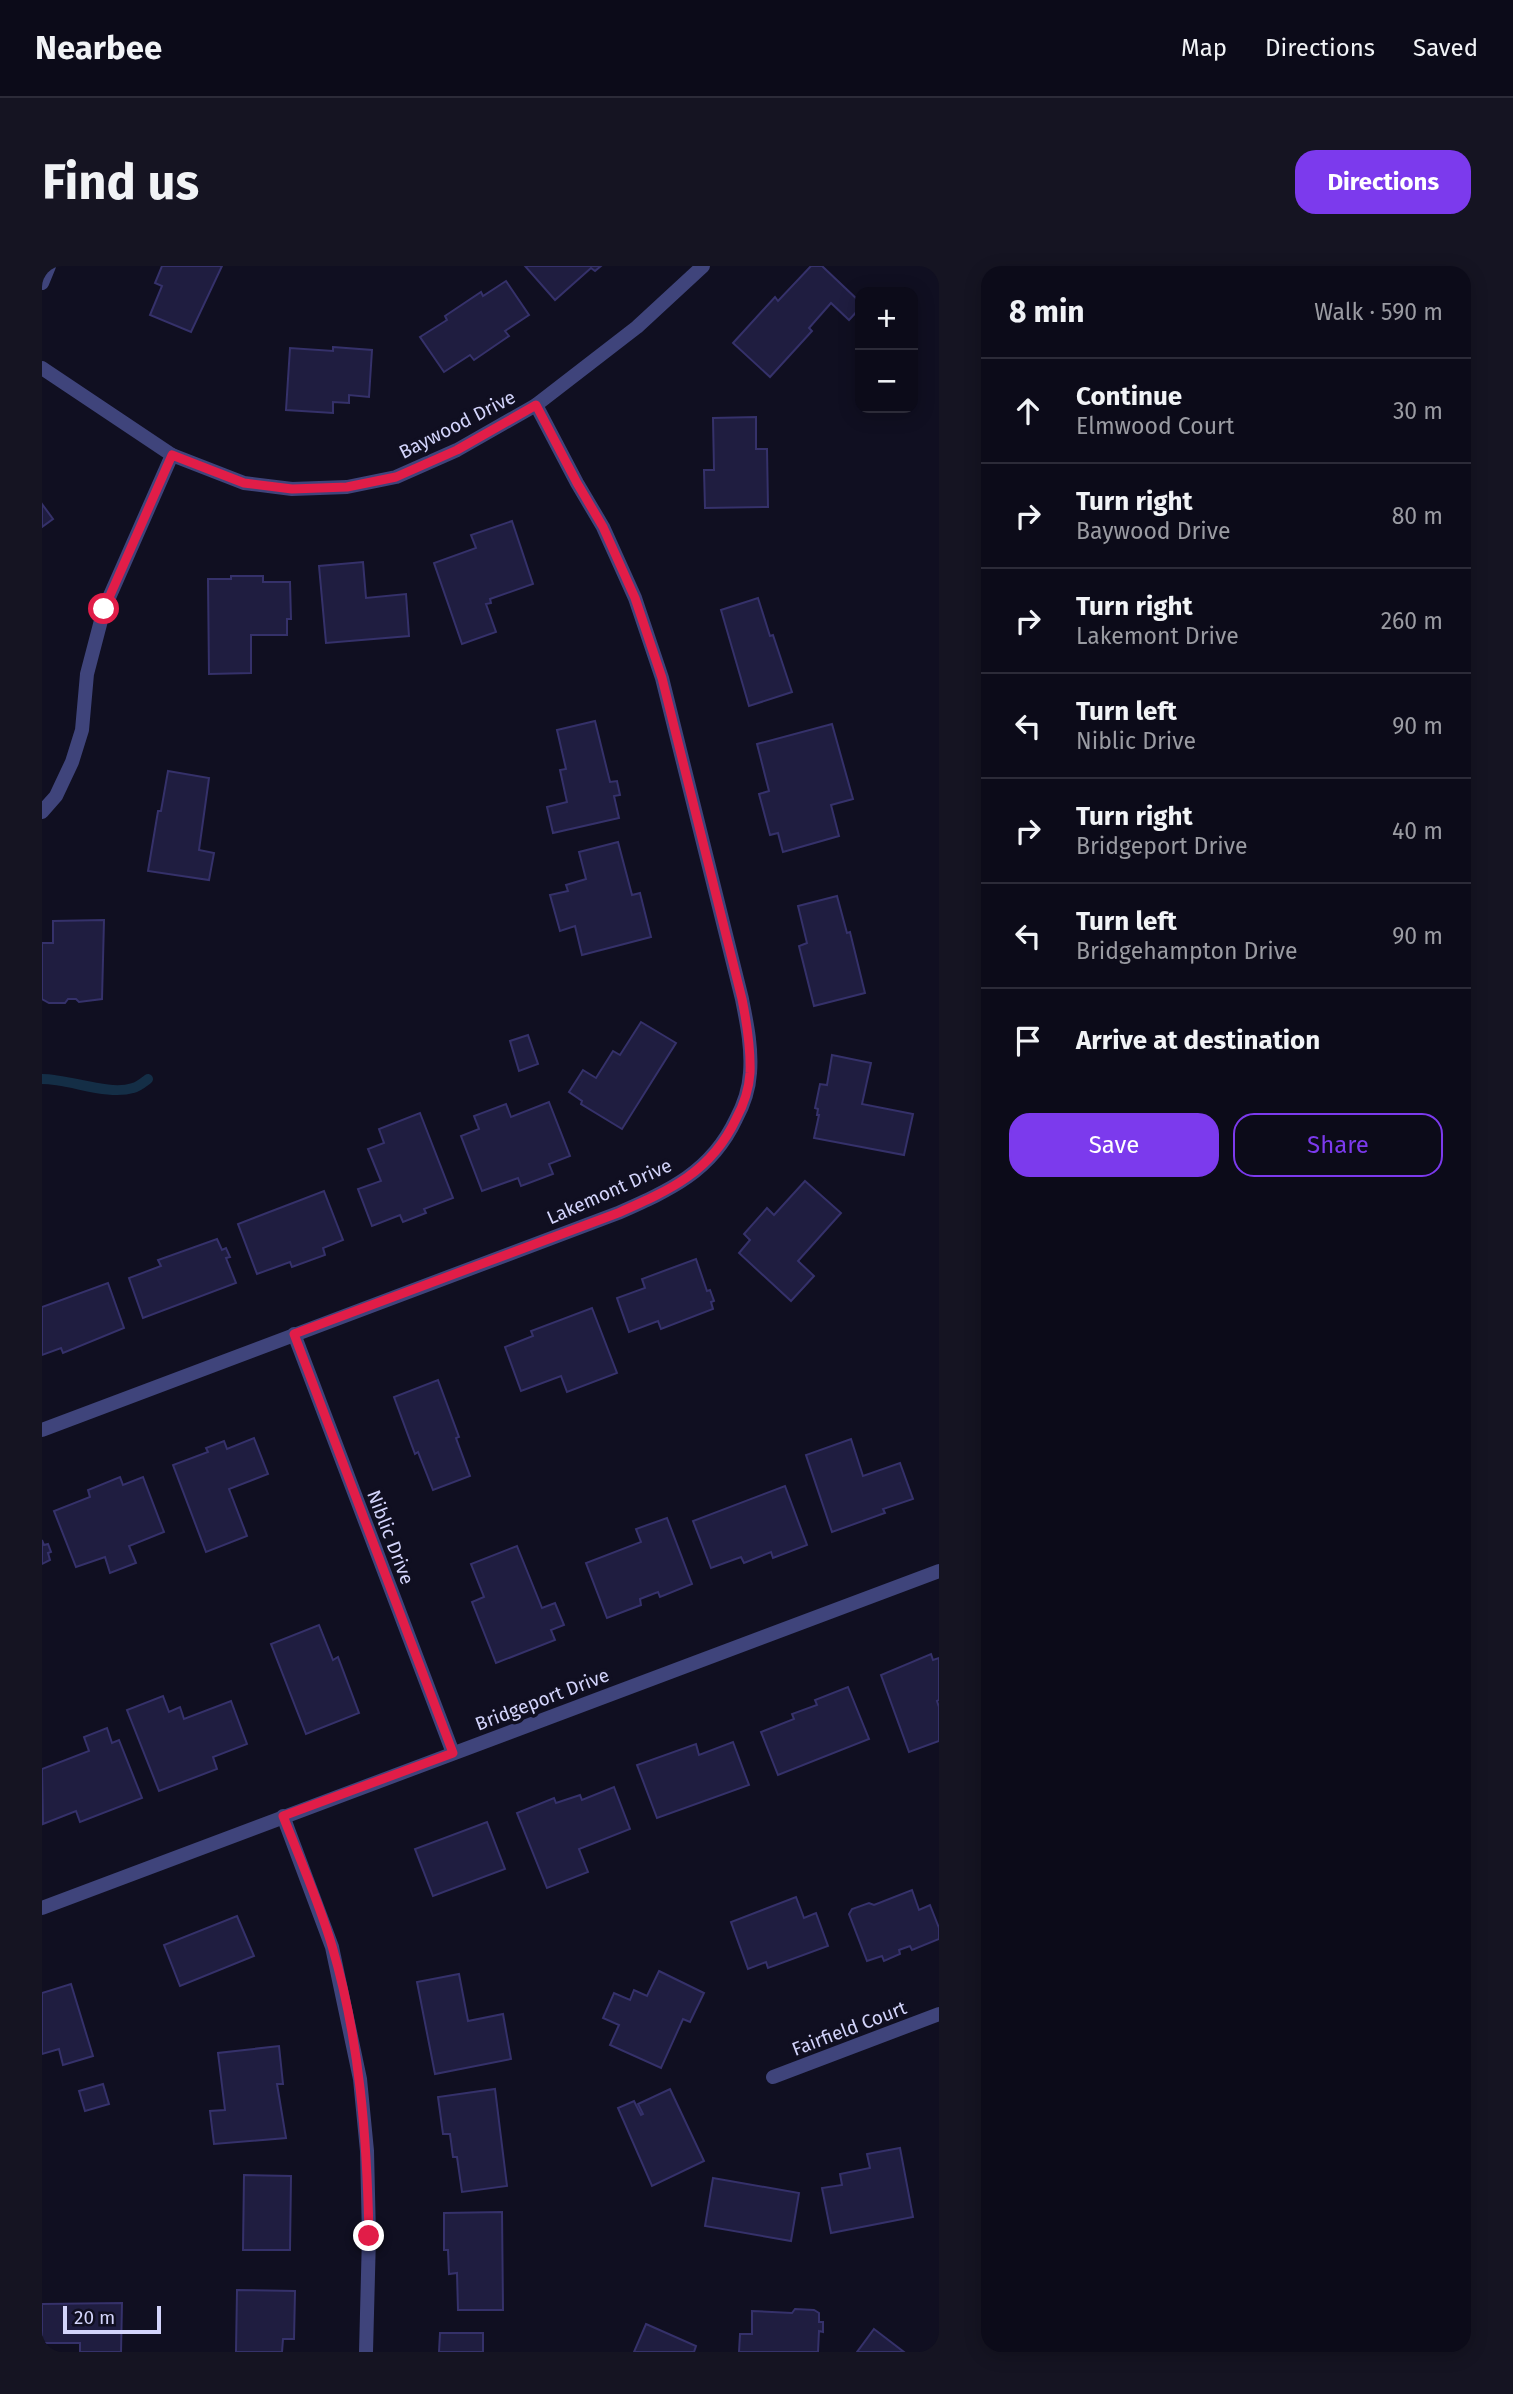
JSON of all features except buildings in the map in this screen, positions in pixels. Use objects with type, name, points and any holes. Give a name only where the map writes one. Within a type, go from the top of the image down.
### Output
[{"type":"street","points":[[42,283],[49,266]]},
{"type":"street","name":"Baywood Drive","points":[[42,368],[172,455],[244,483],[292,489],[347,487],[396,477],[457,450],[536,405],[637,327],[703,266]]},
{"type":"street","name":"Lakemont Drive","points":[[42,1430],[618,1213],[665,1192],[698,1172],[727,1139],[741,1108],[750,1076],[750,1044],[742,999],[662,678],[635,598],[603,527],[536,405]]},
{"type":"street","points":[[42,812],[56,796],[72,762],[82,730],[87,674],[104,609],[172,455]]},
{"type":"street","name":"Niblic Drive","points":[[294,1334],[453,1753]]},
{"type":"street","name":"Bridgeport Drive","points":[[42,1908],[939,1571]]},
{"type":"street","points":[[283,1816],[332,1947],[360,2079],[367,2151],[369,2236],[366,2352]]},
{"type":"street","name":"Fairfield Court","points":[[773,2077],[939,2014]]},
{"type":"waterway","points":[[42,1079],[112,1090],[135,1087],[148,1079]]},
{"type":"route","points":[[104,609],[172,455],[244,483],[292,489],[347,487],[396,477],[457,450],[536,405],[603,527],[635,598],[662,678],[742,999],[750,1044],[750,1076],[741,1108],[727,1139],[698,1172],[665,1192],[618,1213],[294,1334],[453,1753],[283,1816],[332,1947],[350,2025],[360,2079],[367,2151],[369,2236]]}]
